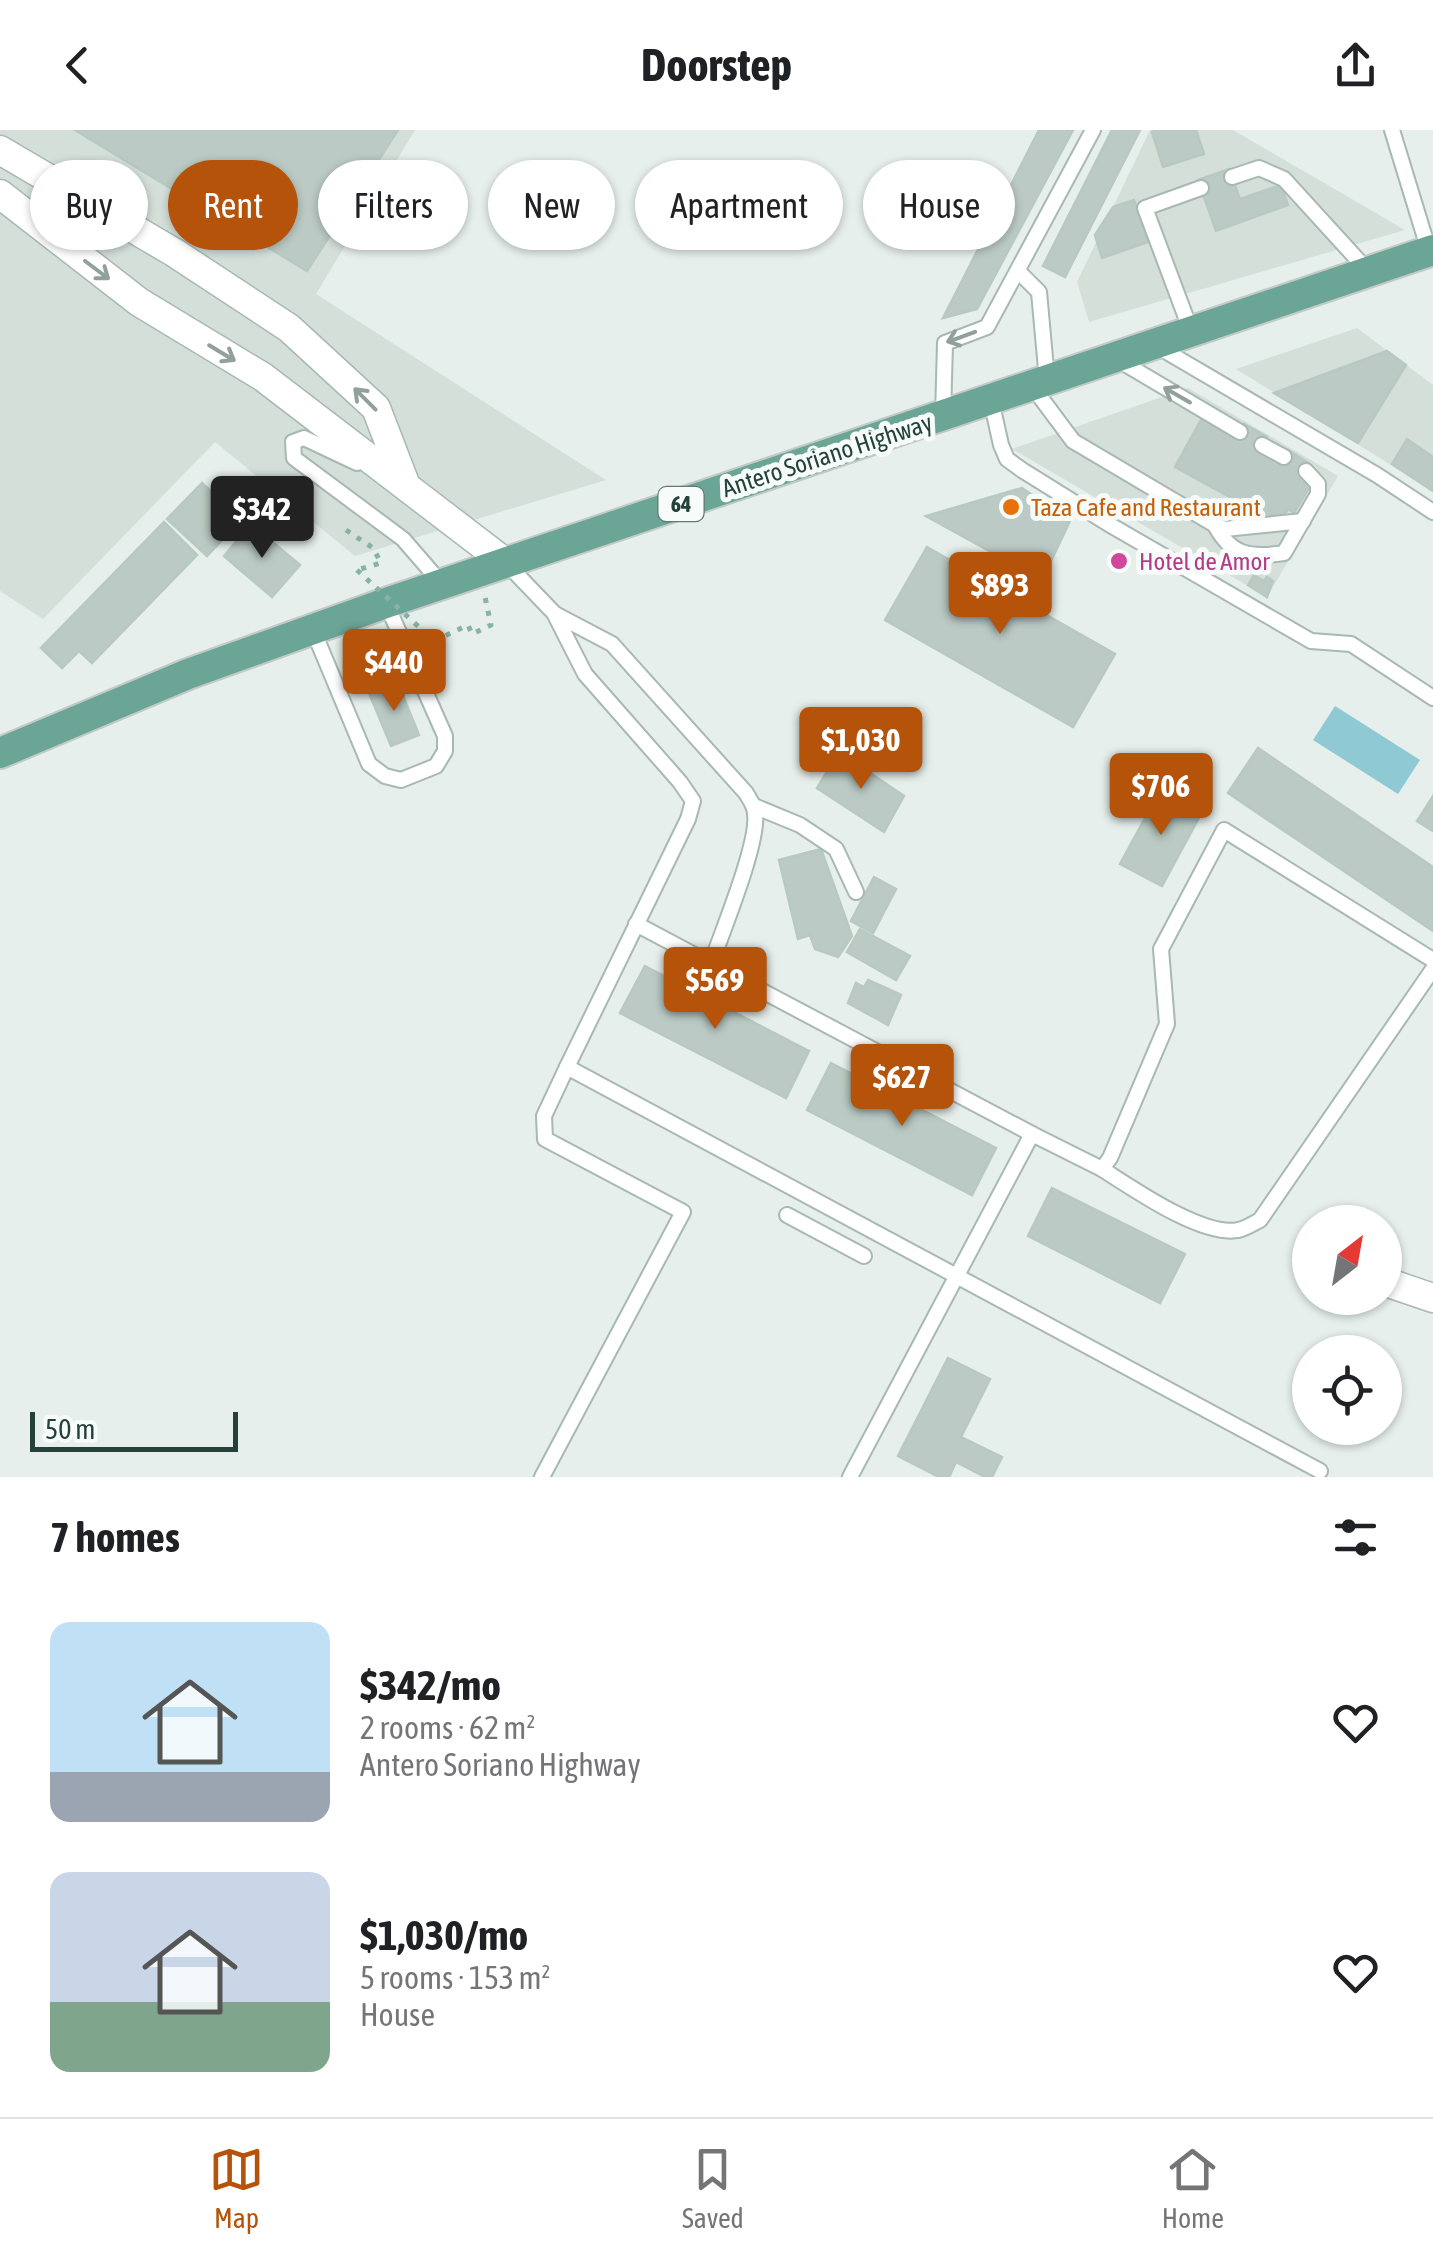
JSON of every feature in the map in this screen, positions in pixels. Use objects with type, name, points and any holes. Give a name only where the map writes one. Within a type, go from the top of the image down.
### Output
[{"type":"main road","name":"Antero Soriano Highway","points":[[0,753],[188,674],[442,584],[1431,250]]},
{"type":"street","points":[[0,150],[174,253],[289,328],[376,408],[406,486]]},
{"type":"street","points":[[0,194],[139,302],[263,378],[406,486],[498,566]]},
{"type":"street","points":[[1402,1287],[1433,1298]]},
{"type":"lane","points":[[944,416],[944,343],[987,327],[1093,130]]},
{"type":"lane","points":[[1392,130],[1431,250]]},
{"type":"lane","points":[[1232,177],[1260,168],[1284,179],[1368,272]]},
{"type":"lane","points":[[1191,331],[1145,208],[1201,188]]},
{"type":"lane","points":[[1019,272],[1039,292],[1040,382],[1073,441],[1225,529],[1303,520]]},
{"type":"lane","points":[[1154,344],[1433,512]]},
{"type":"lane","points":[[1114,358],[1240,432]]},
{"type":"lane","points":[[991,399],[1000,444],[1007,459],[1022,470],[1311,641],[1350,644],[1433,698]]},
{"type":"lane","points":[[442,584],[403,539],[294,458],[292,442],[304,438],[335,451],[425,503],[554,613],[612,644],[746,793],[754,806],[753,839],[712,964]]},
{"type":"lane","points":[[1262,444],[1284,457]]},
{"type":"lane","points":[[1212,523],[1224,542],[1245,554],[1284,553],[1318,494],[1318,484],[1306,471]]},
{"type":"lane","points":[[313,630],[369,764],[384,776],[401,780],[436,766],[445,750],[445,736],[386,604]]},
{"type":"lane","points":[[542,1477],[682,1212],[545,1139],[544,1116],[688,820],[692,801],[680,782],[585,674],[554,613]]},
{"type":"lane","points":[[754,806],[800,825],[836,849],[856,892]]},
{"type":"lane","points":[[1102,1169],[1168,1024],[1161,949],[1224,830],[1433,960]]},
{"type":"lane","points":[[636,924],[1102,1169],[1178,1215],[1237,1231],[1260,1220],[1433,969]]},
{"type":"lane","points":[[567,1068],[1320,1470]]},
{"type":"lane","points":[[850,1477],[1032,1134]]},
{"type":"lane","points":[[786,1216],[864,1256]]},
{"type":"path","points":[[346,530],[372,548],[382,564],[357,570],[434,641],[468,626],[472,634],[492,625]]},
{"type":"shaded area","points":[[0,130],[415,130],[397,160],[318,160],[318,250],[343,250],[316,294],[606,480],[355,556],[215,442],[43,619],[0,591]]},
{"type":"shaded area","points":[[1150,130],[1233,130],[1405,230],[1089,322],[1077,282]]},
{"type":"shaded area","points":[[1357,328],[1433,385],[1433,491],[1236,369]]},
{"type":"shaded area","points":[[1188,388],[1338,476],[1267,597],[1012,449]]},
{"type":"water","points":[[1335,706],[1420,760],[1398,794],[1313,740]]},
{"type":"building","points":[[75,130],[398,130],[379,160],[318,160],[321,250],[307,271],[272,250],[298,250],[298,160],[168,160],[168,187],[148,174],[148,160],[124,160]]},
{"type":"building","points":[[1039,130],[1073,130],[1015,238],[1015,177]]},
{"type":"building","points":[[1112,130],[1140,130],[1065,277],[1043,266]]},
{"type":"building","points":[[1196,130],[1204,154],[1163,167],[1152,132]]},
{"type":"building","points":[[1229,169],[1240,199],[1281,185],[1288,205],[1216,231],[1198,180]]},
{"type":"building","points":[[1134,200],[1148,242],[1102,258],[1095,235],[1113,207]]},
{"type":"building","points":[[978,250],[1009,250],[977,309],[943,318]]},
{"type":"building","points":[[1387,351],[1406,365],[1358,443],[1274,393]]},
{"type":"building","points":[[1202,418],[1236,438],[1244,424],[1267,437],[1259,450],[1280,462],[1288,450],[1310,464],[1300,481],[1310,486],[1294,513],[1288,509],[1281,521],[1272,515],[1270,519],[1175,467]]},
{"type":"building","points":[[1407,439],[1433,457],[1433,491],[1392,464]]},
{"type":"building","points":[[202,483],[241,520],[207,556],[167,519]]},
{"type":"building","points":[[1022,488],[1070,521],[1042,580],[926,516]]},
{"type":"building","points":[[164,522],[197,555],[92,663],[79,651],[62,668],[41,648]]},
{"type":"building","points":[[251,524],[300,565],[272,597],[224,556]]},
{"type":"building","points":[[927,547],[1115,654],[1073,727],[885,620]]},
{"type":"building","points":[[1254,575],[1273,581],[1267,597],[1248,585]]},
{"type":"building","points":[[397,681],[419,735],[391,746],[369,693]]},
{"type":"building","points":[[1258,748],[1433,867],[1433,931],[1228,793]]},
{"type":"building","points":[[839,752],[904,796],[884,832],[817,788]]},
{"type":"building","points":[[1161,789],[1202,812],[1162,886],[1120,864]]},
{"type":"building","points":[[1433,796],[1433,831],[1417,821]]},
{"type":"building","points":[[821,849],[852,936],[838,957],[815,949],[810,935],[798,939],[779,860]]},
{"type":"building","points":[[874,877],[896,889],[873,933],[851,921]]},
{"type":"building","points":[[860,929],[910,956],[896,980],[847,952]]},
{"type":"building","points":[[645,966],[809,1051],[786,1098],[620,1013]]},
{"type":"building","points":[[868,980],[901,995],[888,1025],[848,1003],[856,983],[864,987]]},
{"type":"building","points":[[831,1063],[996,1148],[972,1195],[807,1110]]},
{"type":"building","points":[[1052,1188],[1185,1254],[1160,1303],[1028,1236]]},
{"type":"building","points":[[948,1358],[990,1379],[961,1437],[1002,1457],[992,1477],[956,1462],[949,1477],[939,1477],[898,1456]]},
{"type":"place","name":"Taza Cafe and Restaurant","points":[[1011,507]]},
{"type":"place","name":"Hotel de Amor","points":[[1119,561]]}]
